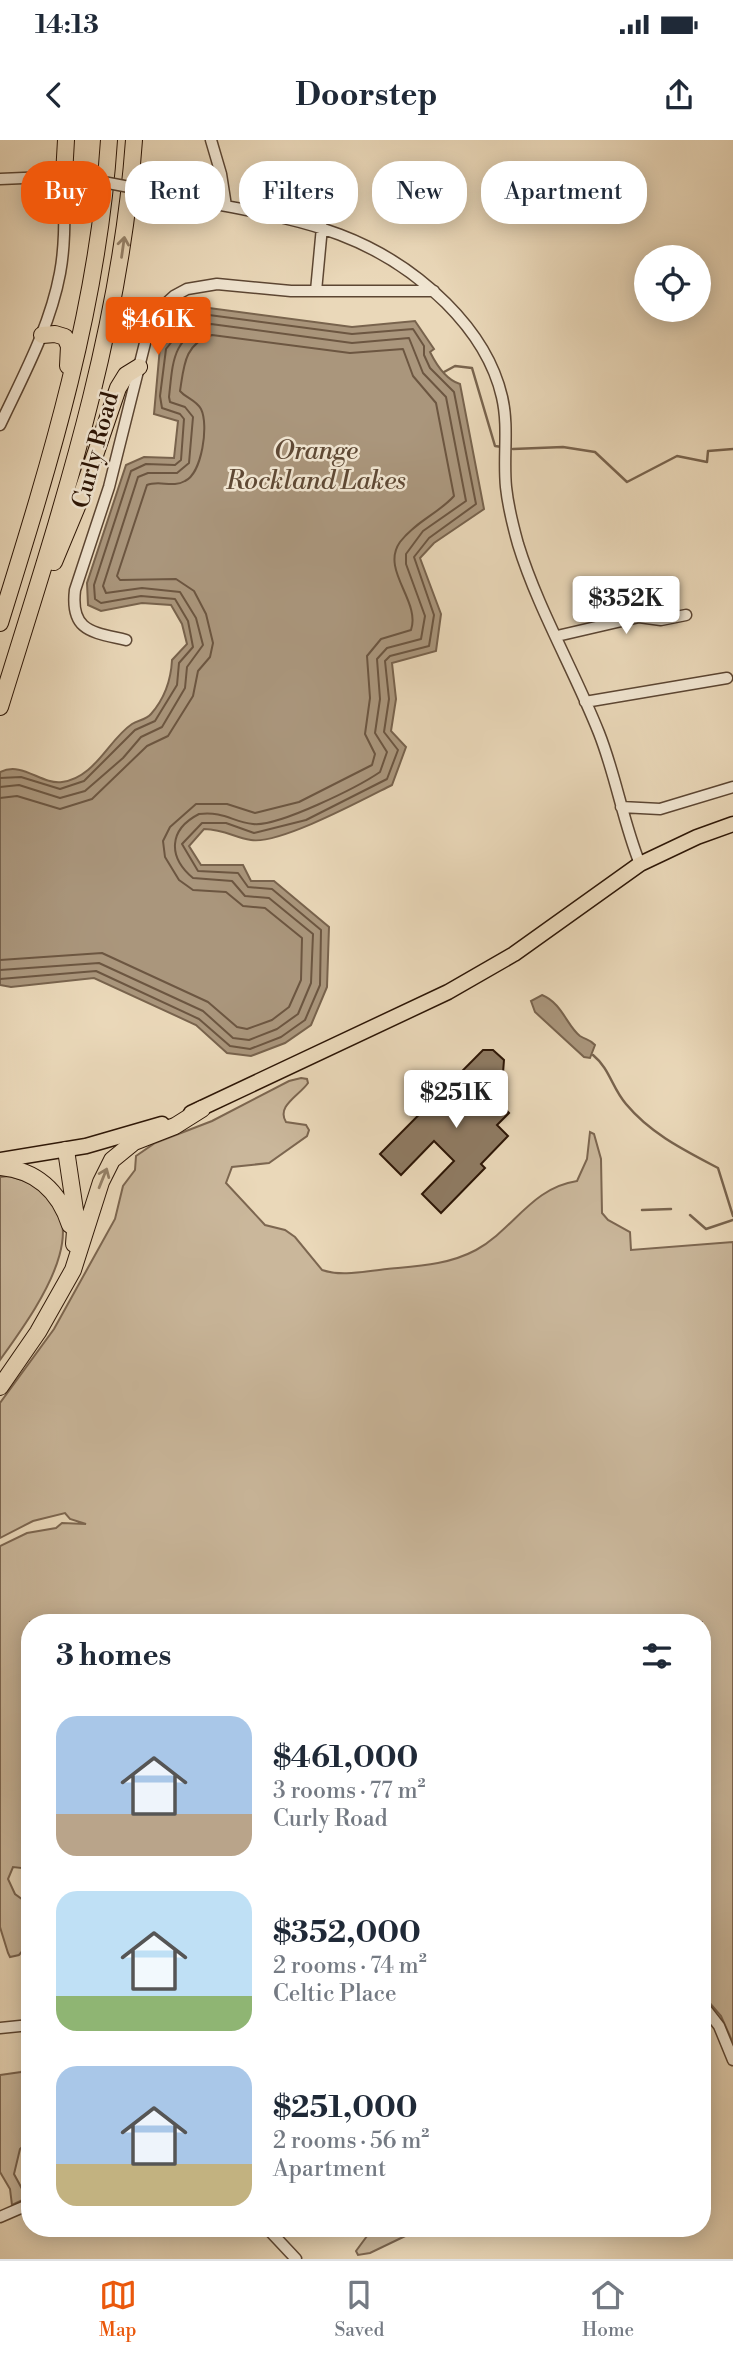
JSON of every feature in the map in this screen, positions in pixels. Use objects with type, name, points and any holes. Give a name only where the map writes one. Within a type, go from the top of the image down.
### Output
[{"type":"highway","points":[[66,140],[68,161]]},
{"type":"highway","points":[[0,623],[66,408],[85,326],[103,216],[110,140]]},
{"type":"highway","points":[[0,707],[80,445],[101,365],[122,255],[134,140]]},
{"type":"highway","points":[[39,498],[70,352],[65,337],[55,334],[42,335]]},
{"type":"highway","points":[[19,645],[74,516],[118,388],[126,375],[139,367]]},
{"type":"highway","points":[[0,1387],[58,1299],[101,1182],[116,1155],[134,1142],[175,1126],[202,1108]]},
{"type":"highway","points":[[0,1377],[48,1305],[77,1247],[76,1217],[65,1150]]},
{"type":"highway","points":[[0,1167],[25,1172],[51,1189],[70,1223],[77,1247]]},
{"type":"main road","points":[[0,1160],[65,1150],[155,1126],[202,1108],[448,992],[524,947],[640,864],[697,837],[733,824]]},
{"type":"street","points":[[211,140],[221,174],[226,206]]},
{"type":"street","points":[[0,179],[21,178]]},
{"type":"street","points":[[111,184],[322,228],[382,252],[433,291],[470,331],[484,353],[502,394],[506,415],[506,486],[522,554],[609,763],[640,864]]},
{"type":"street","points":[[0,425],[42,335],[62,260],[65,224]]},
{"type":"street","points":[[316,291],[322,228]]},
{"type":"street","name":"Curly Road","points":[[126,640],[90,631],[75,616],[73,604],[75,590],[109,487],[153,319],[162,307],[187,289],[230,284],[316,291],[433,291]]},
{"type":"street","points":[[557,636],[639,617],[661,620],[686,615]]},
{"type":"street","points":[[585,702],[727,678]]},
{"type":"street","points":[[621,807],[660,809],[733,787]]},
{"type":"street","points":[[711,2016],[719,2026],[733,2060]]},
{"type":"street","points":[[0,2028],[21,2026]]},
{"type":"street","points":[[0,2217],[21,2208]]},
{"type":"street","points":[[279,2237],[296,2259]]},
{"type":"shaded area","points":[[307,1079],[308,1083],[286,1106],[284,1116],[286,1122],[306,1125],[309,1130],[307,1136],[269,1163],[232,1167],[226,1183],[265,1225],[285,1230],[295,1237],[322,1270],[346,1273],[421,1266],[455,1259],[476,1250],[535,1200],[561,1185],[577,1181],[587,1159],[590,1132],[594,1134],[601,1159],[602,1213],[608,1220],[630,1232],[631,1250],[733,1242],[733,2043],[721,2016],[711,2004],[711,1614],[21,1614],[21,1868],[13,1867],[8,1879],[15,1894],[21,1898],[21,1953],[10,1957],[8,1953],[0,1927],[0,1546],[27,1533],[56,1528],[62,1523],[86,1524],[70,1519],[65,1513],[33,1521],[0,1538],[0,1403],[54,1329],[115,1219],[123,1186],[135,1170],[136,1156],[155,1143],[212,1121],[289,1081]]},
{"type":"shaded area","points":[[9,1176],[41,1190],[58,1209],[63,1232],[58,1259],[47,1286],[0,1360],[0,1177]]},
{"type":"shaded area","points":[[21,2072],[21,2148],[14,2174],[21,2187],[21,2201],[12,2205],[10,2189],[0,2172],[0,2075]]},
{"type":"shaded area","points":[[366,2237],[403,2237],[370,2253],[358,2255],[356,2251]]},
{"type":"water","name":"Orange Rockland Lakes","points":[[209,308],[352,327],[415,321],[434,349],[430,352],[438,366],[450,379],[460,384],[484,509],[434,543],[420,558],[441,614],[436,651],[392,663],[396,699],[391,731],[406,747],[392,785],[321,820],[281,835],[264,840],[251,840],[204,829],[189,846],[201,865],[243,865],[251,881],[274,881],[329,927],[327,987],[311,1025],[285,1043],[251,1056],[227,1053],[196,1025],[94,978],[11,987],[0,985],[0,772],[16,769],[54,782],[73,779],[83,774],[123,731],[149,716],[156,708],[166,688],[172,660],[187,644],[182,624],[171,605],[142,603],[101,611],[88,605],[87,583],[126,465],[144,457],[174,458],[178,421],[154,414],[160,347],[181,319]]},
{"type":"water","points":[[542,995],[555,1003],[580,1036],[595,1045],[590,1058],[584,1057],[535,1012],[531,1001]]},
{"type":"building","points":[[483,1050],[493,1050],[504,1060],[503,1073],[486,1090],[509,1113],[497,1125],[508,1136],[481,1164],[485,1168],[441,1213],[422,1194],[454,1161],[434,1141],[401,1175],[380,1154]]},
{"type":"waterway","points":[[444,372],[455,366],[472,368],[495,446],[502,447]]},
{"type":"waterway","points":[[513,449],[563,447],[595,452],[627,482],[677,456],[707,462],[708,451],[733,449]]},
{"type":"waterway","points":[[593,1055],[603,1066],[621,1098],[636,1115],[669,1141],[718,1168],[733,1216]]},
{"type":"waterway","points":[[642,1210],[671,1209]]},
{"type":"waterway","points":[[690,1215],[706,1229],[733,1220]]}]
